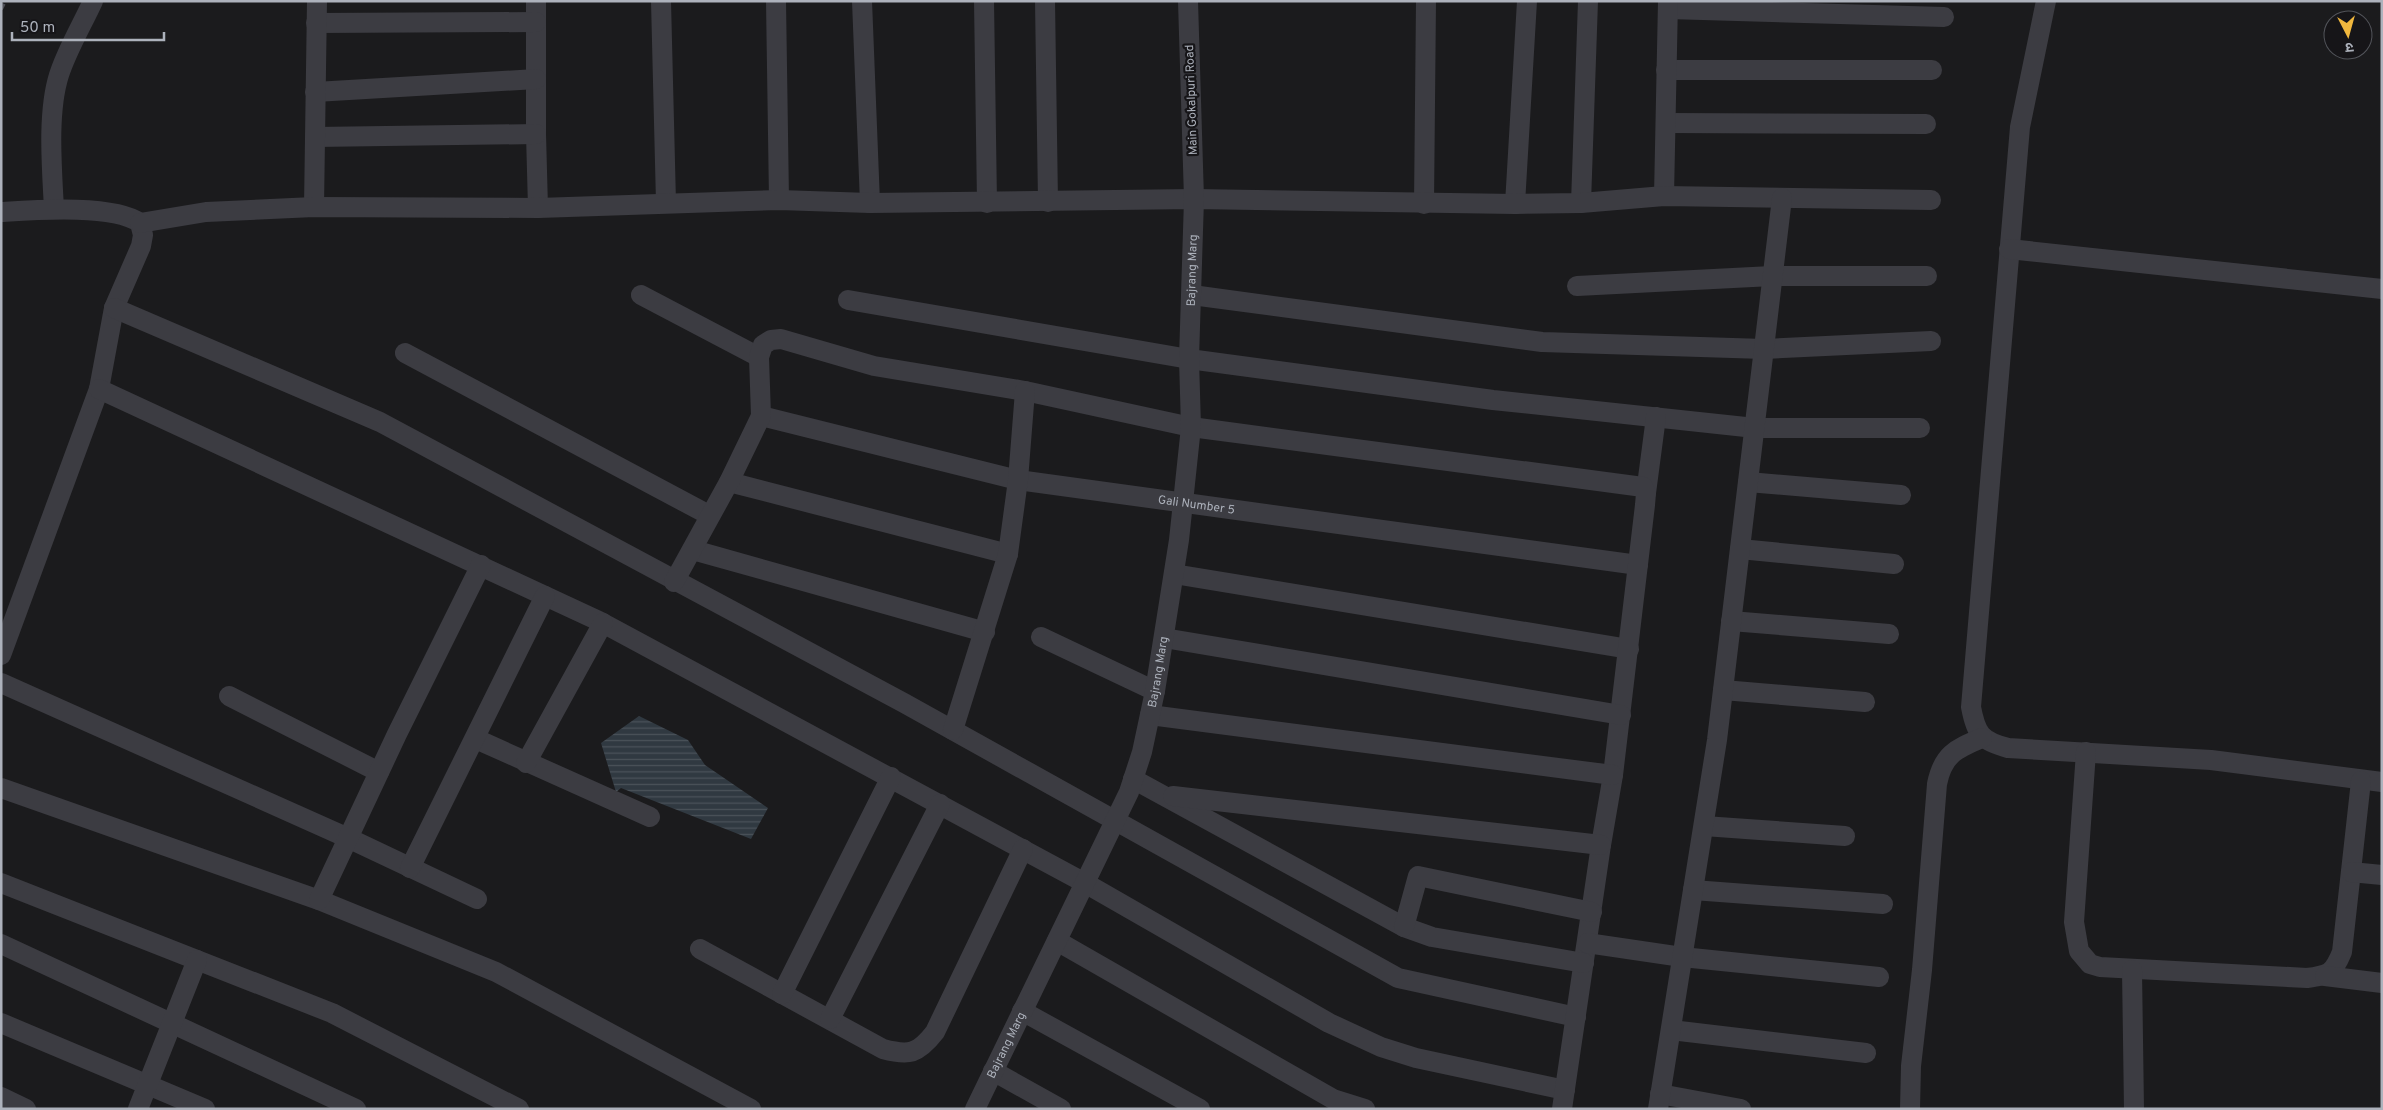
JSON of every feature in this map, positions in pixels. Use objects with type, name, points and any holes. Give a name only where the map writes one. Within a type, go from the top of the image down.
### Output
[{"type":"street","points":[[49,209],[55,90],[59,73],[93,1]]},
{"type":"street","points":[[314,208],[316,23],[318,1]]},
{"type":"street","points":[[536,1],[538,208]]},
{"type":"street","points":[[661,1],[666,203]]},
{"type":"street","points":[[776,1],[779,200]]},
{"type":"street","points":[[862,1],[870,203]]},
{"type":"street","points":[[984,1],[987,203]]},
{"type":"street","points":[[1045,1],[1048,202]]},
{"type":"street","name":"Main Gokalpuri Road","points":[[1188,1],[1194,199]]},
{"type":"street","points":[[1424,204],[1426,1]]},
{"type":"street","points":[[1515,204],[1527,1]]},
{"type":"street","points":[[1581,203],[1588,1]]},
{"type":"street","points":[[2046,1],[2020,127],[1971,707],[1974,726],[1982,738],[2008,748],[2211,760],[2361,781],[2382,782]]},
{"type":"street","points":[[1664,196],[1668,5],[1944,17]]},
{"type":"street","points":[[316,23],[536,22]]},
{"type":"street","points":[[1666,70],[1932,70]]},
{"type":"street","points":[[315,92],[536,79]]},
{"type":"street","points":[[1666,123],[1926,124]]},
{"type":"street","points":[[315,137],[536,134]]},
{"type":"street","points":[[1,212],[49,209],[123,214],[140,223],[206,212],[314,208],[538,208],[779,200],[870,203],[987,203],[1194,199],[1424,204],[1581,203],[1664,196],[1931,200]]},
{"type":"street","points":[[1741,1109],[1659,1101],[1724,690],[1782,198]]},
{"type":"street","name":"Bajrang Marg","points":[[975,1109],[1115,820],[1133,779],[1150,715],[1174,574],[1184,501],[1191,427],[1189,359],[1194,199]]},
{"type":"street","points":[[1,655],[99,389],[114,308],[142,246],[143,235],[140,223]]},
{"type":"street","points":[[2009,250],[2382,289]]},
{"type":"street","points":[[1577,286],[1772,276],[1927,276]]},
{"type":"street","points":[[641,295],[759,357]]},
{"type":"street","points":[[1192,295],[1542,342],[1764,348],[1932,341]]},
{"type":"street","points":[[848,300],[1189,359],[1493,400],[1754,428],[1920,428]]},
{"type":"street","points":[[114,308],[380,422],[674,582],[953,730],[1398,978],[1576,1017]]},
{"type":"street","points":[[674,582],[729,482],[761,416],[759,357],[764,345],[771,340],[781,339],[874,366],[1025,391],[1191,427],[1633,484],[1643,487],[1646,493]]},
{"type":"street","points":[[405,353],[710,515]]},
{"type":"street","points":[[99,389],[603,623],[1085,883],[1329,1023],[1381,1047],[1478,1073],[1564,1099],[1601,845],[1613,776],[1656,417]]},
{"type":"street","points":[[953,730],[1008,554],[1018,480],[1025,391]]},
{"type":"street","name":"Gali Number 5","points":[[761,416],[1018,480],[1184,501],[1638,565]]},
{"type":"street","points":[[729,482],[1008,554]]},
{"type":"street","points":[[1748,482],[1901,495]]},
{"type":"street","points":[[1740,549],[1894,564]]},
{"type":"street","points":[[693,550],[985,632]]},
{"type":"street","points":[[319,900],[379,772],[481,565]]},
{"type":"street","points":[[1174,574],[1629,649]]},
{"type":"street","points":[[410,868],[546,596]]},
{"type":"street","points":[[1731,621],[1889,634]]},
{"type":"street","points":[[526,763],[603,623]]},
{"type":"street","points":[[1042,638],[1155,691]]},
{"type":"street","points":[[1164,638],[1621,715]]},
{"type":"street","points":[[1,683],[348,838],[477,899]]},
{"type":"street","points":[[1724,690],[1865,702]]},
{"type":"street","points":[[229,696],[379,772]]},
{"type":"street","points":[[1150,715],[1613,776]]},
{"type":"street","points":[[1910,1109],[1911,1066],[1922,970],[1937,784],[1940,768],[1948,756],[1958,748],[1982,738]]},
{"type":"street","points":[[476,739],[650,817]]},
{"type":"street","points":[[2086,752],[2074,922],[2079,951],[2090,964],[2132,970],[2307,978],[2325,976],[2382,983]]},
{"type":"street","points":[[782,994],[891,777]]},
{"type":"street","points":[[1133,779],[1404,927],[1432,937],[1584,963]]},
{"type":"street","points":[[2325,976],[2336,968],[2342,952],[2361,781]]},
{"type":"street","points":[[1,788],[319,900],[496,972],[751,1109]]},
{"type":"street","points":[[1164,795],[1601,845]]},
{"type":"street","points":[[830,1019],[940,804]]},
{"type":"street","points":[[1704,826],[1845,836]]},
{"type":"street","points":[[700,949],[883,1049],[898,1053],[913,1052],[925,1045],[935,1032],[1023,849]]},
{"type":"street","points":[[2351,872],[2382,875]]},
{"type":"street","points":[[1404,927],[1418,876],[1592,912]]},
{"type":"street","points":[[1,883],[332,1013],[520,1109]]},
{"type":"street","points":[[1693,890],[1883,904]]},
{"type":"street","points":[[1057,941],[1333,1099],[1365,1109]]},
{"type":"street","points":[[1587,943],[1682,957],[1879,977]]},
{"type":"street","points":[[1,944],[356,1109]]},
{"type":"street","points":[[138,1109],[197,960]]},
{"type":"street","points":[[2132,970],[2134,1109]]},
{"type":"street","points":[[1022,1011],[1200,1109]]},
{"type":"street","points":[[1,1023],[205,1109]]},
{"type":"street","points":[[1671,1030],[1866,1053]]},
{"type":"street","points":[[994,1071],[1061,1109]]},
{"type":"street","points":[[1,1097],[26,1109]]},
{"type":"shaded area","points":[[639,716],[688,740],[705,765],[768,808],[751,839],[621,788],[616,792],[601,743]]},
{"type":"railway","points":[[1,9],[5,1]]}]
